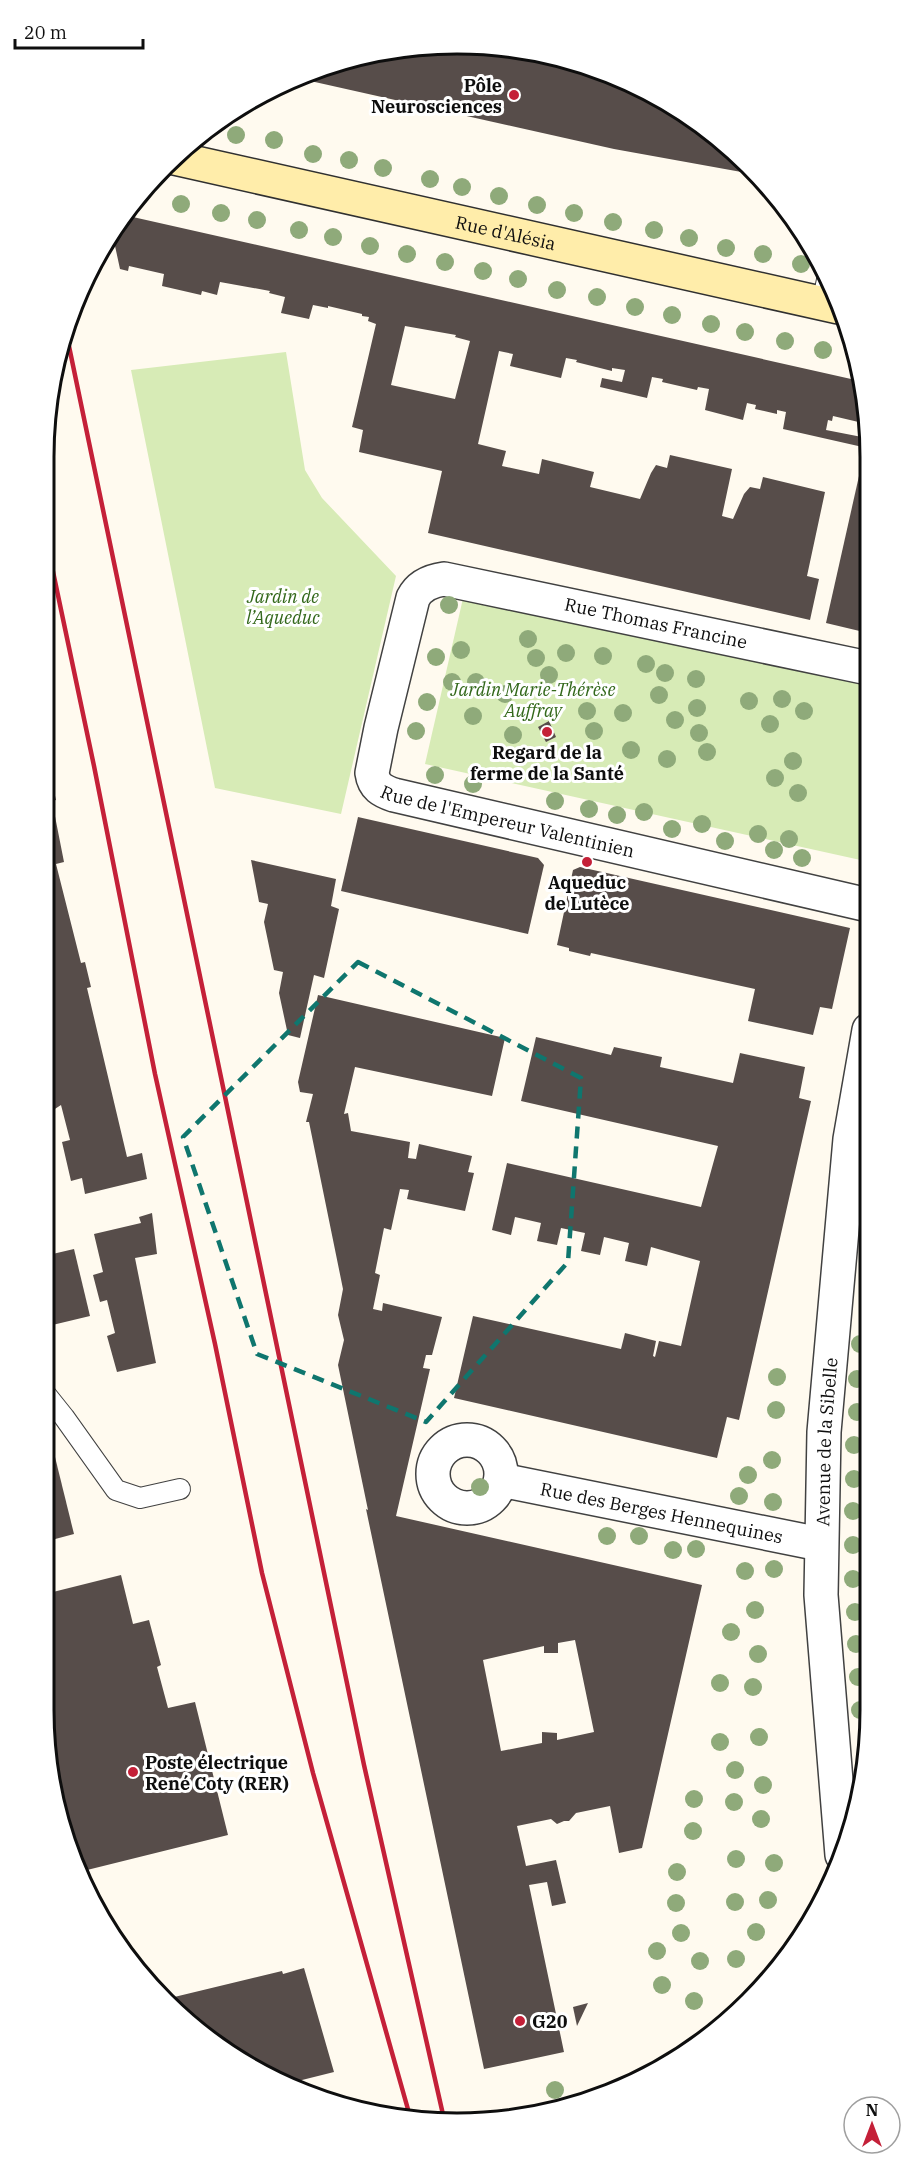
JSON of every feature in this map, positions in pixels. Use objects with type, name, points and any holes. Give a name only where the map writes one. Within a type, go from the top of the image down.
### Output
[{"type":"main road","name":"Rue d'Alésia","points":[[184,160],[825,294]]},
{"type":"street","name":"Rue Thomas Francine","points":[[444,579],[860,666]]},
{"type":"street","name":"Rue de l'Empereur Valentinien","points":[[444,579],[424,586],[413,598],[372,773],[378,788],[405,798],[860,903]]},
{"type":"street","name":"Avenue de la Sibelle","points":[[840,1835],[821,1595],[820,1544],[824,1432],[834,1300],[850,1139],[860,1082]]},
{"type":"street","name":"Rue des Berges Hennequines","points":[[501,1480],[820,1544]]},
{"type":"lane","points":[[54,1404],[116,1490],[140,1498],[180,1489]]},
{"type":"highlighted area","points":[[358,962],[581,1078],[568,1262],[426,1422],[257,1354],[183,1137]]},
{"type":"green space","name":"Jardin de l’Aqueduc","points":[[286,352],[305,470],[322,498],[396,576],[341,814],[215,788],[131,370]]},
{"type":"green space","name":"Jardin Marie-Thérèse Auffray","points":[[464,594],[860,683],[860,860],[425,764]]},
{"type":"building","name":"Pôle Neurosciences","points":[[457,54],[510,57],[536,62],[587,75],[659,108],[702,137],[742,172],[614,149],[312,81],[353,68],[404,57]]},
{"type":"building","points":[[133,217],[852,379],[858,422],[833,416],[832,421],[828,420],[826,430],[859,436],[860,446],[783,429],[786,412],[777,410],[777,414],[755,409],[756,405],[747,403],[743,420],[705,410],[709,389],[698,387],[697,390],[662,382],[663,379],[652,377],[647,398],[600,387],[602,378],[622,382],[625,370],[612,368],[612,371],[566,358],[561,378],[510,366],[513,354],[499,351],[478,444],[506,451],[502,466],[539,474],[542,459],[594,472],[590,487],[640,499],[656,465],[667,468],[670,455],[732,469],[722,516],[733,519],[744,494],[750,487],[760,489],[763,477],[825,492],[807,576],[819,579],[810,620],[428,533],[442,471],[359,452],[363,430],[352,427],[376,324],[368,321],[369,317],[328,306],[328,308],[313,305],[309,319],[281,313],[285,297],[269,293],[270,291],[220,282],[217,295],[202,291],[201,295],[162,286],[164,274],[129,266],[128,271],[120,269],[115,244]],"holes":[[[405,326],[456,335],[455,337],[470,341],[455,399],[391,385]]]},
{"type":"building","points":[[860,471],[860,631],[826,623]]},
{"type":"building","name":"Regard de la ferme de la Santé","points":[[549,721],[556,737],[546,742],[538,727]]},
{"type":"building","points":[[54,811],[64,862],[56,864],[81,963],[85,962],[91,987],[87,988],[127,1157],[142,1153],[147,1179],[85,1194],[82,1178],[71,1181],[62,1142],[70,1140],[61,1105],[54,1110]]},
{"type":"building","points":[[358,817],[538,858],[544,865],[528,934],[341,891]]},
{"type":"building","points":[[251,860],[336,879],[331,906],[339,909],[324,978],[314,975],[300,1038],[288,1035],[279,993],[283,972],[274,970],[264,922],[268,904],[259,902]]},
{"type":"building","points":[[580,867],[850,928],[832,1009],[820,1007],[813,1035],[748,1021],[755,989],[591,953],[590,956],[569,951],[569,948],[557,945],[573,870]]},
{"type":"building","points":[[318,995],[505,1038],[492,1096],[355,1067],[344,1114],[348,1113],[351,1131],[410,1142],[408,1158],[416,1159],[419,1144],[472,1156],[468,1172],[474,1173],[465,1211],[407,1199],[409,1190],[400,1189],[391,1230],[384,1228],[375,1273],[380,1275],[373,1309],[382,1311],[383,1303],[442,1317],[432,1355],[426,1355],[423,1368],[430,1369],[396,1516],[702,1585],[642,1848],[619,1853],[610,1806],[576,1813],[569,1821],[557,1824],[551,1819],[517,1826],[526,1866],[556,1860],[566,1903],[552,1906],[547,1882],[529,1885],[564,2052],[484,2069],[366,1509],[368,1510],[338,1365],[344,1340],[338,1315],[343,1289],[309,1122],[306,1122],[313,1094],[300,1092],[298,1082]],"holes":[[[575,1640],[594,1732],[557,1740],[557,1733],[542,1732],[542,1743],[501,1751],[483,1660],[544,1646],[544,1653],[558,1653],[558,1643]]]},
{"type":"building","points":[[536,1037],[611,1055],[614,1047],[662,1057],[660,1067],[733,1083],[740,1053],[805,1067],[799,1098],[811,1101],[739,1420],[727,1417],[717,1458],[454,1398],[473,1316],[621,1349],[625,1333],[656,1341],[653,1356],[655,1357],[659,1341],[681,1346],[700,1261],[651,1247],[647,1266],[625,1261],[629,1243],[604,1237],[600,1255],[581,1251],[585,1233],[561,1228],[557,1245],[537,1241],[541,1223],[515,1217],[511,1235],[492,1230],[507,1163],[701,1207],[718,1146],[521,1101]]},
{"type":"building","points":[[152,1213],[157,1254],[135,1258],[156,1363],[117,1372],[107,1336],[115,1333],[107,1300],[100,1302],[93,1275],[103,1272],[94,1234],[141,1223],[139,1217]]},
{"type":"building","points":[[74,1249],[90,1316],[54,1325],[54,1254]]},
{"type":"building","points":[[54,1457],[74,1534],[54,1539]]},
{"type":"building","name":"Poste électrique René Coty (RER)","points":[[121,1575],[133,1624],[149,1620],[161,1665],[157,1667],[168,1708],[195,1702],[228,1835],[88,1870],[75,1840],[57,1763],[54,1710],[54,1592]]},
{"type":"building","points":[[304,1968],[334,2072],[300,2081],[279,2071],[233,2045],[174,1997],[282,1971],[283,1974]]},
{"type":"building","points":[[588,2003],[577,2026],[573,2007]]},
{"type":"railway","points":[[69,348],[364,1765],[443,2112]]},
{"type":"railway","points":[[54,576],[155,1074],[215,1344],[262,1573],[313,1773],[408,2110]]},
{"type":"place","name":"Pôle Neurosciences","points":[[514,95]]},
{"type":"place","name":"Regard de la ferme de la Santé","points":[[547,732]]},
{"type":"place","name":"Aqueduc de Lutèce","points":[[587,862]]},
{"type":"place","name":"Poste électrique René Coty (RER)","points":[[133,1772]]},
{"type":"place","name":"G20","points":[[520,2021]]}]
